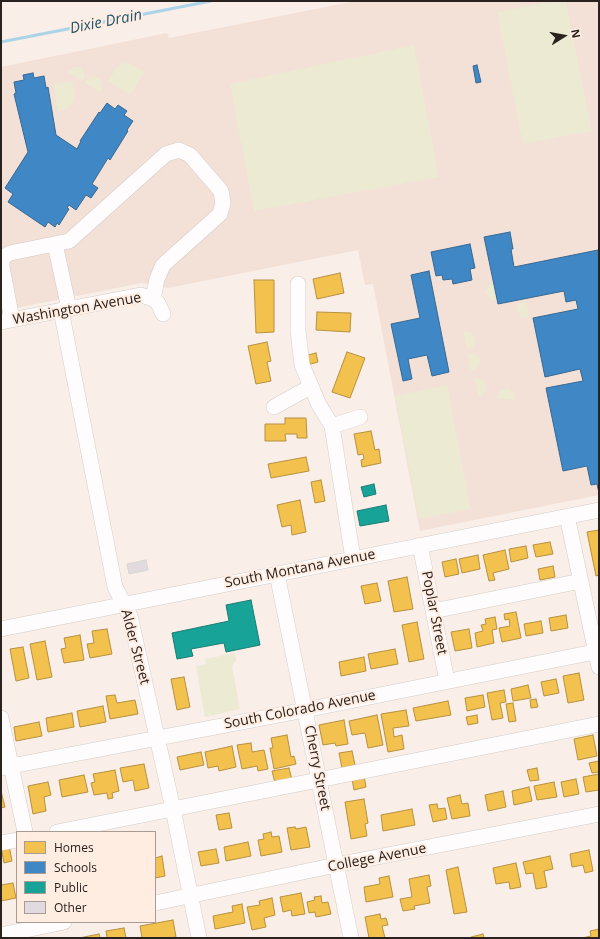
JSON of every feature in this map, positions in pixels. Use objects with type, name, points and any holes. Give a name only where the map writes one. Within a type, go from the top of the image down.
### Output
[{"type":"street","points":[[6,321],[2,258],[10,253],[69,241],[166,154],[179,150],[190,155],[221,191],[223,203],[220,214],[163,266],[158,274],[153,298],[158,303],[163,314]]},
{"type":"street","name":"Alder Street","points":[[55,244],[65,310],[115,586],[130,616],[173,809],[199,938]]},
{"type":"street","points":[[298,284],[298,331],[302,365],[310,387],[332,426],[353,559]]},
{"type":"street","name":"Washington Avenue","points":[[6,321],[141,295],[153,298]]},
{"type":"street","points":[[274,407],[310,387]]},
{"type":"street","points":[[332,426],[360,417]]},
{"type":"street","name":"South Montana Avenue","points":[[1,628],[599,510]]},
{"type":"street","points":[[567,516],[597,651],[599,667]]},
{"type":"street","name":"Poplar Street","points":[[420,545],[447,681]]},
{"type":"street","name":"Cherry Street","points":[[277,574],[351,938]]},
{"type":"street","points":[[433,611],[581,581]]},
{"type":"street","name":"South Colorado Avenue","points":[[6,767],[305,710],[597,651]]},
{"type":"street","points":[[1,718],[6,767],[25,831]]},
{"type":"street","points":[[62,831],[599,724]]},
{"type":"street","name":"College Avenue","points":[[156,903],[336,865],[599,814]]},
{"type":"street","points":[[1,843],[16,840]]},
{"type":"street","points":[[1,935],[45,929],[61,923]]},
{"type":"shaded area","points":[[356,1],[599,1],[599,495],[420,531],[373,284],[365,285],[358,250],[168,288],[142,283],[1,311],[1,67],[167,33],[169,38]]},
{"type":"shaded area","points":[[556,1],[566,1],[592,131],[523,144],[497,12]]},
{"type":"shaded area","points":[[414,45],[439,177],[254,211],[230,84]]},
{"type":"shaded area","points":[[123,63],[130,63],[145,72],[130,95],[108,81],[117,67]]},
{"type":"shaded area","points":[[73,67],[79,67],[83,70],[85,76],[82,81],[67,72]]},
{"type":"shaded area","points":[[90,77],[98,78],[101,81],[102,89],[100,92],[84,83]]},
{"type":"shaded area","points":[[72,81],[75,95],[74,102],[67,109],[58,111],[53,85]]},
{"type":"shaded area","points":[[494,282],[497,300],[490,299],[485,293],[487,286]]},
{"type":"shaded area","points":[[526,300],[529,317],[525,318],[520,316],[517,309],[519,303]]},
{"type":"shaded area","points":[[467,331],[472,333],[476,341],[474,346],[467,349],[463,332]]},
{"type":"shaded area","points":[[468,353],[475,354],[480,358],[480,364],[475,370],[471,371]]},
{"type":"shaded area","points":[[475,378],[482,379],[486,383],[487,389],[482,395],[478,396]]},
{"type":"shaded area","points":[[447,385],[471,509],[419,519],[395,396]]},
{"type":"shaded area","points":[[507,388],[514,392],[515,400],[497,398],[500,391]]},
{"type":"shaded area","points":[[235,653],[236,660],[232,666],[240,709],[205,717],[196,666],[206,664],[205,659]]},
{"type":"building: Homes","points":[[340,273],[344,293],[317,299],[313,279]]},
{"type":"building: Homes","points":[[254,280],[274,280],[274,332],[256,333]]},
{"type":"building: Homes","points":[[317,312],[351,313],[350,332],[316,330]]},
{"type":"building: Homes","points":[[267,342],[271,361],[267,362],[271,381],[256,384],[248,346]]},
{"type":"building: Homes","points":[[347,352],[365,358],[350,398],[332,392]]},
{"type":"building: Homes","points":[[316,353],[318,362],[307,365],[304,356]]},
{"type":"building: Homes","points":[[285,418],[306,418],[307,438],[297,438],[297,434],[285,434],[286,441],[265,441],[265,424],[285,424]]},
{"type":"building: Homes","points":[[371,431],[375,450],[379,449],[381,463],[362,467],[361,460],[364,459],[363,454],[358,455],[354,434]]},
{"type":"building: Homes","points":[[306,457],[309,471],[271,478],[268,464]]},
{"type":"building: Homes","points":[[321,480],[325,501],[315,503],[311,482]]},
{"type":"building: Homes","points":[[300,500],[306,532],[292,535],[291,525],[282,527],[277,505]]},
{"type":"building: Homes","points":[[599,530],[599,575],[596,576],[587,532]]},
{"type":"building: Homes","points":[[550,542],[553,554],[536,557],[533,545]]},
{"type":"building: Homes","points":[[526,546],[528,558],[511,562],[509,549]]},
{"type":"building: Homes","points":[[505,550],[509,569],[493,573],[495,580],[489,581],[483,555]]},
{"type":"building: Homes","points":[[478,555],[480,569],[462,573],[459,559]]},
{"type":"building: Homes","points":[[456,559],[459,574],[445,577],[442,562]]},
{"type":"building: Homes","points":[[553,566],[555,577],[540,580],[538,569]]},
{"type":"building: Homes","points":[[407,577],[413,609],[394,612],[388,581]]},
{"type":"building: Homes","points":[[377,583],[381,601],[365,604],[361,586]]},
{"type":"building: Homes","points":[[516,612],[521,638],[502,642],[499,628],[510,626],[509,619],[505,620],[504,614]]},
{"type":"building: Homes","points":[[566,615],[568,628],[551,631],[549,618]]},
{"type":"building: Homes","points":[[495,617],[497,629],[492,630],[494,643],[477,647],[475,633],[483,631],[481,625],[486,624],[485,619]]},
{"type":"building: Homes","points":[[541,621],[543,633],[526,636],[524,624]]},
{"type":"building: Homes","points":[[417,622],[424,659],[409,662],[402,625]]},
{"type":"building: Homes","points":[[107,629],[112,654],[90,658],[87,644],[94,643],[92,631]]},
{"type":"building: Homes","points":[[469,629],[472,648],[455,651],[451,632]]},
{"type":"building: Homes","points":[[80,635],[84,660],[64,663],[61,649],[66,648],[64,638]]},
{"type":"building: Homes","points":[[45,641],[52,677],[37,680],[30,644]]},
{"type":"building: Homes","points":[[23,647],[29,678],[16,681],[10,649]]},
{"type":"building: Homes","points":[[395,649],[398,664],[371,669],[368,654]]},
{"type":"building: Homes","points":[[364,657],[366,671],[341,676],[339,662]]},
{"type":"building: Homes","points":[[579,673],[584,700],[568,703],[563,676]]},
{"type":"building: Homes","points":[[184,677],[190,707],[177,710],[171,679]]},
{"type":"building: Homes","points":[[556,679],[559,693],[544,696],[541,682]]},
{"type":"building: Homes","points":[[528,685],[531,698],[513,701],[511,689]]},
{"type":"building: Homes","points":[[504,690],[506,702],[500,703],[503,718],[492,720],[487,693]]},
{"type":"building: Homes","points":[[115,695],[117,703],[135,700],[138,714],[110,719],[106,696]]},
{"type":"building: Homes","points":[[483,695],[485,707],[467,711],[465,698]]},
{"type":"building: Homes","points":[[536,699],[538,707],[531,708],[530,700]]},
{"type":"building: Homes","points":[[448,701],[451,715],[416,721],[413,708]]},
{"type":"building: Homes","points":[[513,703],[516,721],[509,722],[506,704]]},
{"type":"building: Homes","points":[[103,706],[106,722],[80,727],[77,711]]},
{"type":"building: Homes","points":[[406,710],[409,726],[393,728],[394,737],[402,735],[404,749],[388,752],[381,714]]},
{"type":"building: Homes","points":[[72,713],[74,727],[48,732],[46,718]]},
{"type":"building: Homes","points":[[377,715],[383,745],[368,748],[365,733],[352,735],[349,721]]},
{"type":"building: Homes","points":[[477,715],[478,723],[468,725],[466,717]]},
{"type":"building: Homes","points":[[344,720],[348,744],[336,746],[335,743],[323,745],[319,725]]},
{"type":"building: Homes","points":[[39,722],[42,736],[16,741],[14,727]]},
{"type":"building: Homes","points":[[287,735],[291,757],[294,756],[296,764],[274,769],[270,748],[273,748],[271,738]]},
{"type":"building: Homes","points":[[593,735],[597,756],[578,760],[574,739]]},
{"type":"building: Homes","points":[[251,743],[252,752],[264,750],[268,769],[258,771],[257,766],[242,769],[237,745]]},
{"type":"building: Homes","points":[[232,746],[236,767],[219,771],[218,766],[208,768],[205,752]]},
{"type":"building: Homes","points":[[352,751],[355,765],[342,768],[339,753]]},
{"type":"building: Homes","points":[[201,752],[204,765],[180,770],[177,757]]},
{"type":"building: Homes","points":[[599,761],[599,772],[592,773],[589,763]]},
{"type":"building: Homes","points":[[144,764],[149,788],[135,791],[133,780],[123,782],[120,768]]},
{"type":"building: Homes","points":[[289,768],[292,780],[275,783],[272,771]]},
{"type":"building: Homes","points":[[537,768],[539,780],[530,781],[527,770]]},
{"type":"building: Homes","points":[[115,770],[119,791],[112,793],[113,798],[108,799],[107,793],[94,795],[91,783],[95,782],[93,774]]},
{"type":"building: Homes","points":[[599,774],[599,790],[586,792],[583,777]]},
{"type":"building: Homes","points":[[84,775],[88,792],[62,797],[59,780]]},
{"type":"building: Homes","points":[[364,776],[366,787],[354,790],[352,779]]},
{"type":"building: Homes","points":[[576,779],[579,794],[564,797],[561,782]]},
{"type":"building: Homes","points":[[48,782],[51,795],[44,797],[46,811],[33,814],[28,786]]},
{"type":"building: Homes","points":[[554,782],[557,797],[537,800],[534,786]]},
{"type":"building: Homes","points":[[529,787],[532,801],[514,805],[512,791]]},
{"type":"building: Homes","points":[[1,791],[5,807],[1,808]]},
{"type":"building: Homes","points":[[503,791],[506,807],[488,811],[485,795]]},
{"type":"building: Homes","points":[[460,795],[462,804],[468,803],[470,816],[452,819],[447,798]]},
{"type":"building: Homes","points":[[364,799],[368,823],[365,824],[367,836],[351,839],[345,802]]},
{"type":"building: Homes","points":[[437,804],[438,809],[445,808],[447,819],[433,822],[429,805]]},
{"type":"building: Homes","points":[[412,809],[415,825],[383,831],[381,815]]},
{"type":"building: Homes","points":[[229,813],[232,828],[219,830],[216,815]]},
{"type":"building: Homes","points":[[295,827],[296,829],[306,827],[310,847],[291,850],[287,828]]},
{"type":"building: Homes","points":[[271,832],[272,837],[279,836],[282,852],[261,856],[258,840],[264,839],[263,834]]},
{"type":"building: Homes","points":[[248,842],[251,856],[226,861],[224,847]]},
{"type":"building: Homes","points":[[9,845],[12,861],[4,863],[1,847]]},
{"type":"building: Homes","points":[[216,849],[219,863],[201,866],[198,852]]},
{"type":"building: Homes","points":[[589,850],[593,871],[585,873],[583,865],[572,867],[570,854]]},
{"type":"building: Homes","points":[[162,856],[165,876],[156,878],[156,858]]},
{"type":"building: Homes","points":[[550,856],[553,869],[544,871],[547,887],[536,889],[533,873],[526,874],[523,862]]},
{"type":"building: Homes","points":[[516,863],[521,887],[510,889],[509,882],[496,884],[493,868]]},
{"type":"building: Homes","points":[[458,867],[467,912],[454,914],[446,870]]},
{"type":"building: Homes","points":[[429,875],[431,886],[427,887],[430,903],[414,906],[415,909],[403,911],[400,899],[412,897],[409,879]]},
{"type":"building: Homes","points":[[389,876],[393,897],[366,902],[364,887],[380,884],[379,878]]},
{"type":"building: Homes","points":[[13,883],[16,898],[1,901],[1,885]]},
{"type":"building: Homes","points":[[301,893],[305,914],[292,916],[291,910],[283,912],[280,897]]},
{"type":"building: Homes","points":[[321,896],[322,903],[328,902],[331,914],[316,917],[315,912],[309,913],[307,902],[315,900],[314,897]]},
{"type":"building: Homes","points":[[272,898],[275,915],[264,918],[266,927],[252,930],[247,907],[260,905],[259,901]]},
{"type":"building: Homes","points":[[242,904],[245,923],[215,929],[213,916],[233,912],[232,906]]},
{"type":"building: Homes","points":[[380,914],[381,919],[386,918],[388,925],[382,926],[385,938],[369,938],[365,917]]},
{"type":"building: Homes","points":[[173,920],[176,937],[142,938],[140,926]]},
{"type":"building: Homes","points":[[124,928],[126,938],[107,938],[106,931]]},
{"type":"building: Homes","points":[[599,929],[599,938],[582,938],[591,936],[590,931]]},
{"type":"building: Homes","points":[[99,934],[100,938],[79,938]]},
{"type":"building: Homes","points":[[483,934],[484,938],[471,938],[471,937]]},
{"type":"building: Schools","points":[[477,65],[481,82],[476,83],[473,66]]},
{"type":"building: Schools","points":[[33,73],[34,78],[44,76],[46,88],[48,87],[56,135],[77,149],[80,141],[99,112],[100,113],[107,103],[115,109],[118,105],[127,111],[124,115],[133,121],[110,160],[108,158],[92,184],[98,188],[91,198],[86,195],[76,210],[69,205],[67,208],[69,209],[59,225],[57,223],[55,227],[48,222],[45,227],[8,202],[13,194],[5,188],[28,152],[14,94],[16,93],[14,82],[24,80],[23,75]]},
{"type":"building: Schools","points":[[510,232],[514,267],[598,250],[599,493],[597,484],[591,485],[587,466],[563,471],[546,388],[583,381],[580,369],[545,377],[533,318],[578,309],[576,300],[566,302],[564,291],[498,304],[484,237]]},
{"type":"building: Schools","points":[[470,244],[475,268],[470,269],[472,280],[453,284],[452,279],[443,280],[442,275],[436,276],[431,252]]},
{"type":"building: Schools","points":[[429,271],[449,372],[432,376],[427,355],[408,359],[412,379],[403,381],[391,324],[420,318],[411,275]]},
{"type":"building: Public","points":[[374,484],[376,494],[364,497],[361,487]]},
{"type":"building: Public","points":[[386,505],[389,521],[360,526],[357,511]]},
{"type":"building: Public","points":[[251,600],[260,645],[226,652],[224,643],[191,649],[193,656],[177,659],[172,633],[229,621],[226,605]]},
{"type":"building: Other","points":[[146,560],[148,570],[129,574],[127,564]]},
{"type":"waterway","name":"Dixie Drain","points":[[1,42],[211,1]]}]
